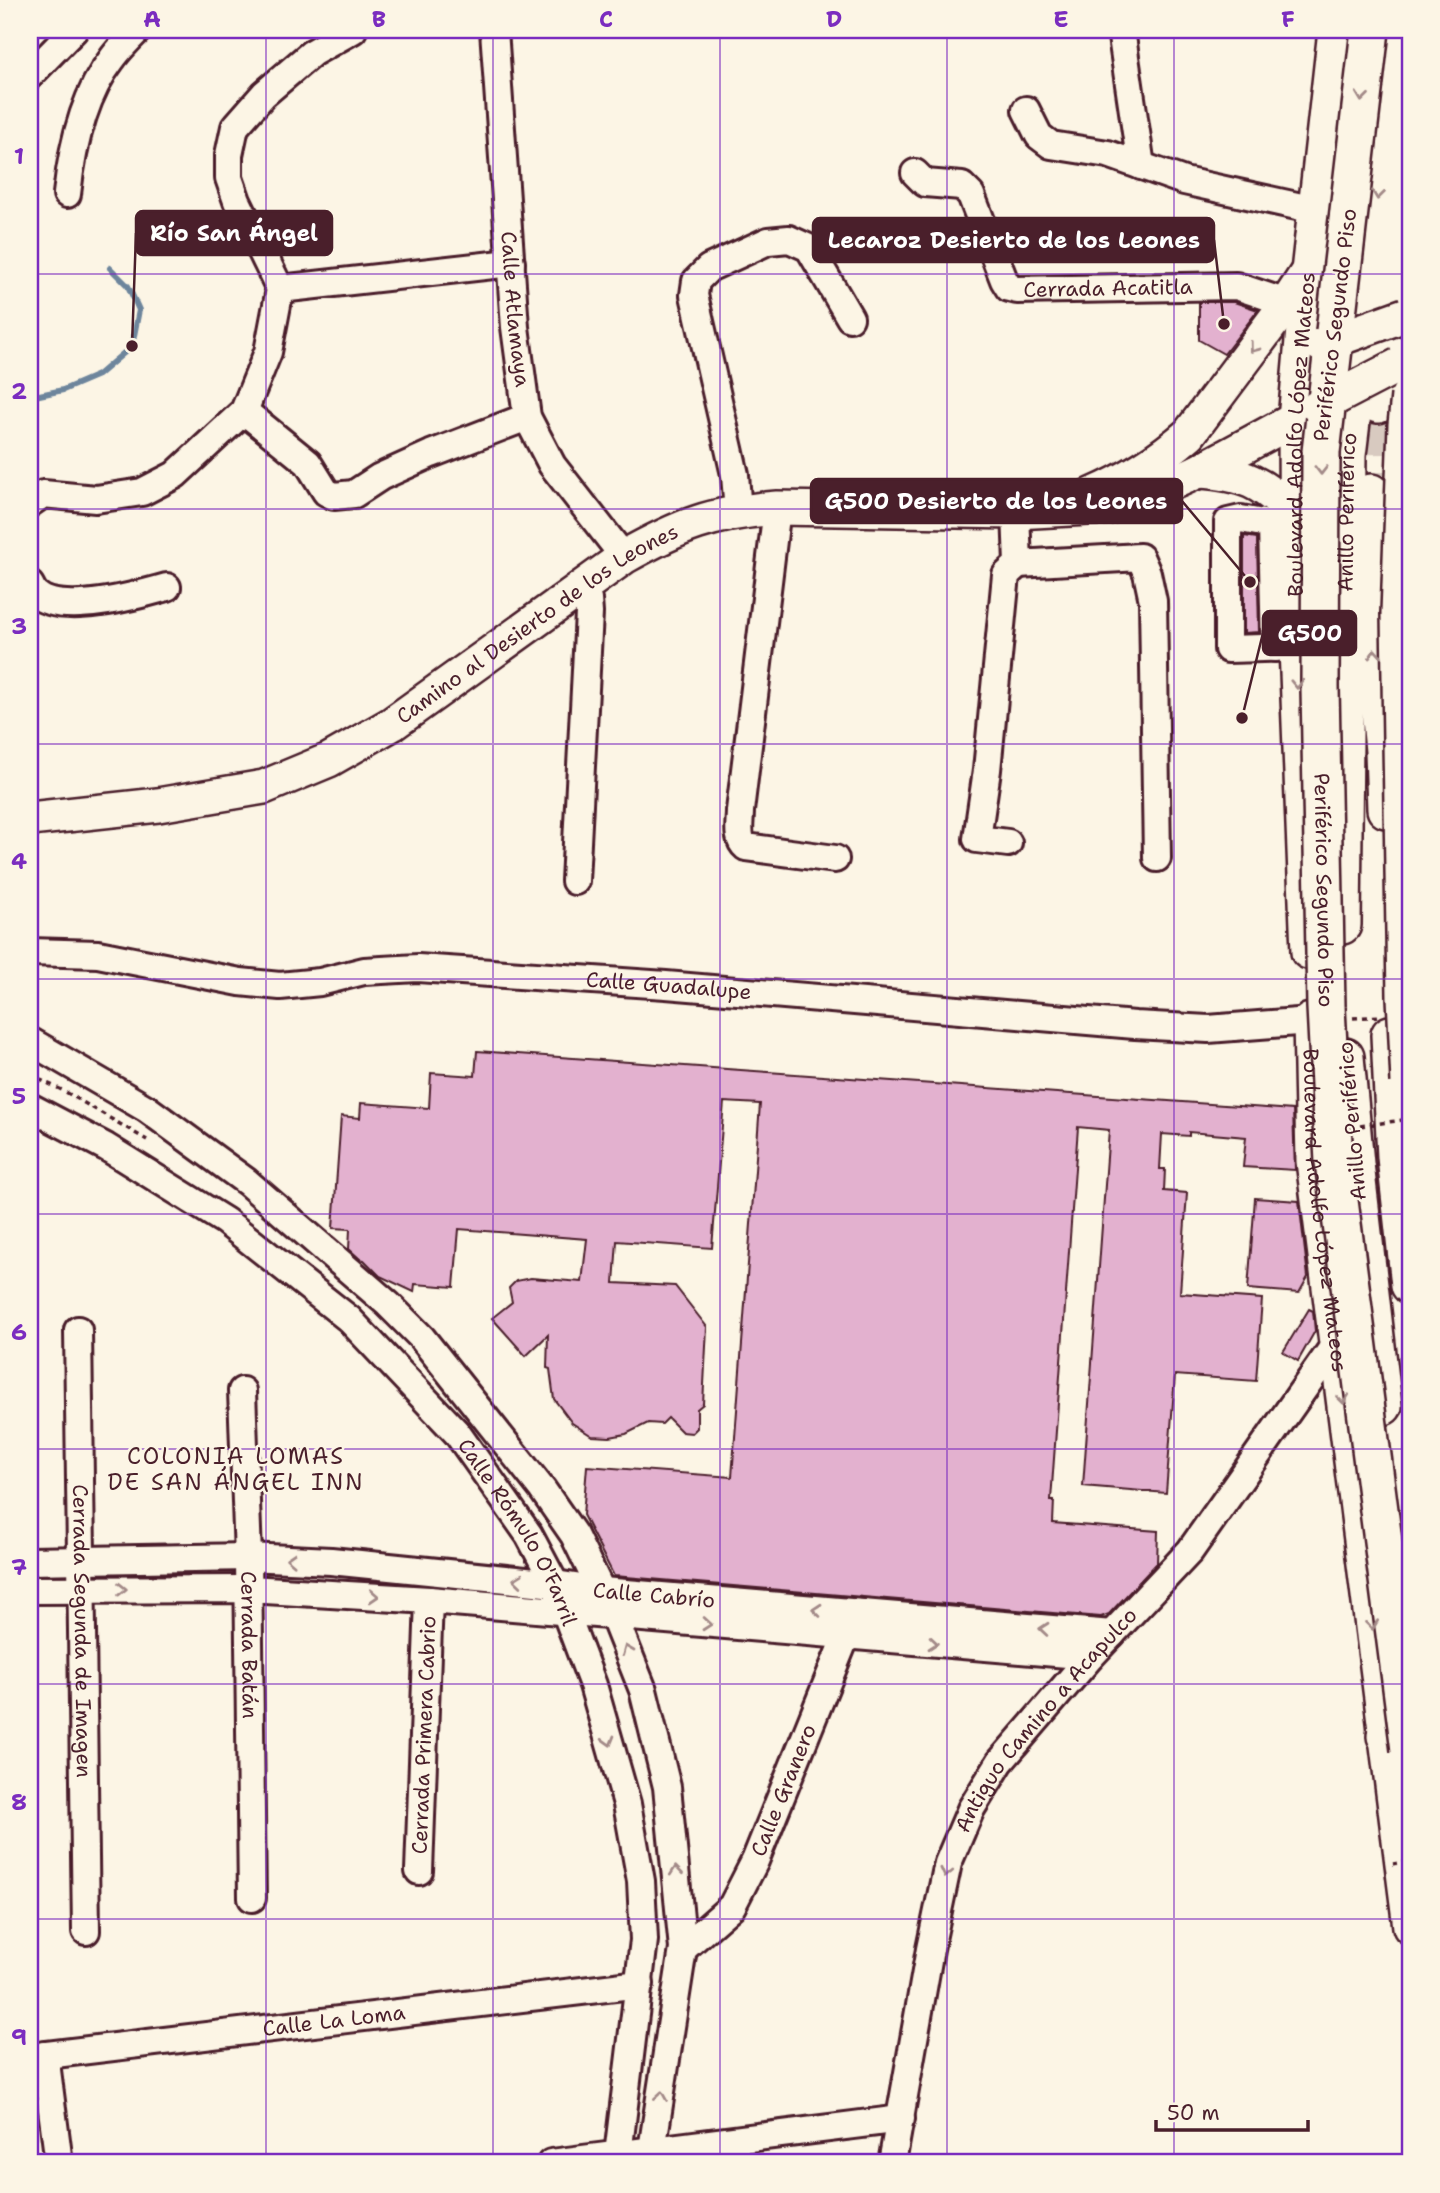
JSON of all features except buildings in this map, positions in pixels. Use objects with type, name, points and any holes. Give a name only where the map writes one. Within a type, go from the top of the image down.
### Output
[{"type":"highway","name":"Periférico Segundo Piso","points":[[1370,30],[1321,452],[1320,687],[1326,993],[1334,1162],[1398,1743]]},
{"type":"highway","name":"Anillo Periférico","points":[[1398,30],[1347,455],[1343,1010],[1354,1164],[1410,1624]]},
{"type":"highway","name":"Anillo Periférico","points":[[1410,168],[1371,460],[1372,616],[1384,751],[1389,1006],[1395,1144],[1410,1285]]},
{"type":"highway","points":[[1407,374],[1400,614],[1406,997],[1410,1082]]},
{"type":"highway","points":[[1384,751],[1385,699]]},
{"type":"highway","points":[[1333,946],[1343,1010]]},
{"type":"highway","points":[[1398,1743],[1406,1588]]},
{"type":"main road","name":"Boulevard Adolfo López Mateos","points":[[1335,30],[1308,272],[1312,348],[1306,413],[1287,523],[1285,647],[1310,1021],[1313,1161],[1336,1343],[1398,1743],[1410,1927]]},
{"type":"main road","name":"Camino al Desierto de los Leones","points":[[1062,508],[1102,491],[1140,470],[1171,450],[1189,434],[1308,272]]},
{"type":"main road","points":[[1312,348],[1408,315]]},
{"type":"main road","name":"Camino al Desierto de los Leones","points":[[30,819],[158,806],[264,787],[329,760],[392,724],[624,557],[698,520],[738,511],[777,508],[1016,512],[1107,507],[1143,496],[1199,471],[1306,413],[1407,374]]},
{"type":"main road","points":[[1199,471],[1228,473],[1270,491],[1287,523]]},
{"type":"street","points":[[30,75],[74,30]]},
{"type":"street","points":[[67,194],[71,160],[88,99],[110,60],[138,30]]},
{"type":"street","points":[[30,503],[43,494],[96,499],[142,492],[175,475],[244,411],[268,352],[280,289],[237,201],[229,177],[229,155],[235,127],[264,94],[312,53],[352,30]]},
{"type":"street","name":"Calle Atlamaya","points":[[494,30],[518,361],[527,417],[552,465],[624,557]]},
{"type":"street","points":[[1121,30],[1141,166]]},
{"type":"street","points":[[1026,110],[1039,136],[1051,145],[1108,154],[1184,181],[1315,210]]},
{"type":"street","name":"Cerrada Acatitla","points":[[915,173],[925,183],[962,186],[971,195],[1003,280],[1009,288],[1236,286],[1287,303]]},
{"type":"street","points":[[738,511],[735,475],[694,295],[696,281],[709,268],[768,241],[789,239],[809,248],[850,318]]},
{"type":"street","points":[[280,289],[511,263]]},
{"type":"street","points":[[244,411],[308,463],[326,492],[334,496],[354,494],[380,477],[431,453],[527,417]]},
{"type":"street","points":[[777,508],[740,811],[741,843],[746,847],[835,859]]},
{"type":"street","points":[[1016,512],[1018,564]]},
{"type":"street","points":[[1285,647],[1228,649],[1227,522],[1241,519],[1287,523]]},
{"type":"street","points":[[1008,843],[977,839],[987,770],[1006,575],[1018,564],[1140,557],[1147,573],[1153,601],[1157,858]]},
{"type":"street","points":[[575,881],[589,614],[589,600],[584,584]]},
{"type":"street","points":[[30,585],[37,596],[57,602],[81,604],[124,598],[167,587]]},
{"type":"street","name":"Calle Guadalupe","points":[[30,952],[98,954],[240,982],[280,986],[320,982],[364,971],[418,968],[666,985],[1135,1025],[1208,1029],[1310,1021]]},
{"type":"street","points":[[30,1041],[147,1109],[247,1182],[388,1304],[422,1338],[542,1489],[574,1535],[614,1617],[643,1690],[667,1787],[684,1949],[651,2157]]},
{"type":"street","name":"Calle Rómulo O'Farril","points":[[30,1107],[106,1147],[225,1221],[349,1319],[457,1433],[529,1535],[555,1584],[593,1685],[627,1804],[642,1893],[644,1940],[618,2159]]},
{"type":"street","name":"Cerrada Segunda de Imagen","points":[[78,1330],[86,1931]]},
{"type":"street","name":"Antiguo Camino a Acapulco","points":[[892,2163],[946,1875],[971,1809],[1000,1762],[1091,1656],[1190,1551],[1336,1343]]},
{"type":"street","name":"Cerrada Batán","points":[[242,1391],[249,1589],[252,1898]]},
{"type":"street","name":"Calle Cabrío","points":[[30,1561],[248,1557],[331,1561],[555,1584],[1091,1656]]},
{"type":"street","name":"Calle Cabrío","points":[[30,1590],[249,1589],[429,1600],[614,1617],[1112,1634]]},
{"type":"street","name":"Cerrada Primera Cabrio","points":[[419,1871],[429,1600]]},
{"type":"street","name":"Calle Granero","points":[[684,1949],[732,1906],[755,1861],[850,1624]]},
{"type":"street","name":"Calle La Loma","points":[[37,2056],[640,1984]]},
{"type":"street","points":[[37,2056],[59,2163]]},
{"type":"street","points":[[551,2163],[651,2157],[901,2119]]},
{"type":"path","points":[[1343,1010],[1384,1016]]},
{"type":"path","points":[[1348,1128],[1410,1119]]},
{"type":"path","points":[[1393,1864],[1410,1861]]},
{"type":"waterway","points":[[30,397],[63,390],[98,375],[132,346],[139,310],[128,286],[110,268]]},
{"type":"tunnel","points":[[1388,509],[1387,443],[1393,386]]},
{"type":"place","name":"Lecaroz Desierto de los Leones","points":[[1224,324]]},
{"type":"place","name":"Río San Ángel","points":[[132,346]]},
{"type":"place","name":"G500 Desierto de los Leones","points":[[1250,582]]},
{"type":"place","name":"G500","points":[[1242,718]]},
{"type":"district","name":"COLONIA LOMAS DE SAN ÁNGEL INN","points":[[236,1469]]}]
